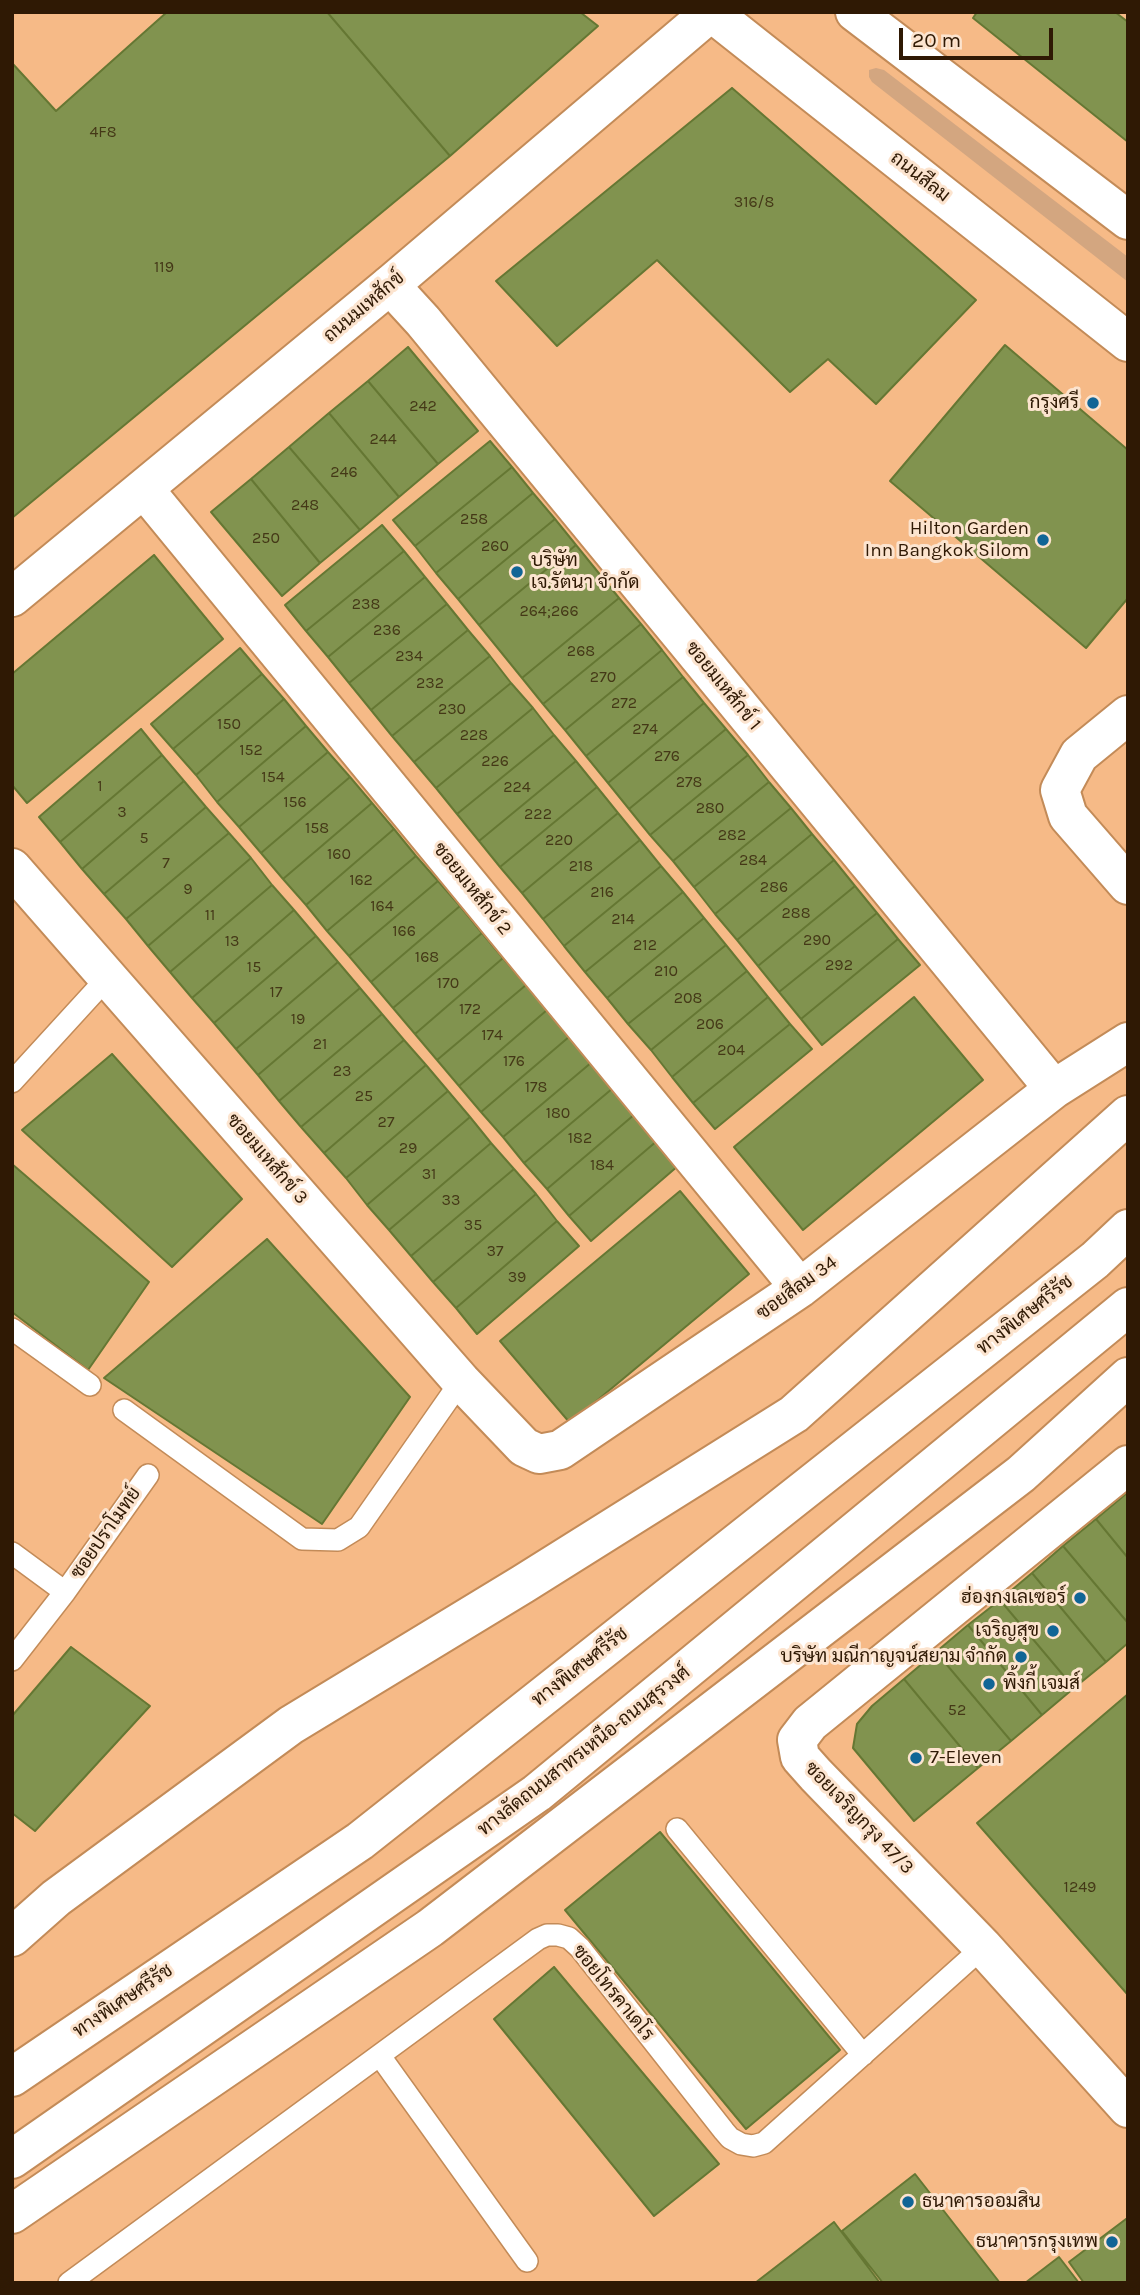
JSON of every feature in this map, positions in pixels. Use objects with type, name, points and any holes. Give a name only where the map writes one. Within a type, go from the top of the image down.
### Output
[{"type":"main road","name":"ถนนมเหสักข์","points":[[12,597],[390,285],[711,12]]},
{"type":"main road","name":"ถนนสีลม","points":[[711,12],[1128,342]]},
{"type":"main road","points":[[855,12],[1128,220]]},
{"type":"main road","name":"ซอยมเหสักข์ 1","points":[[390,285],[432,332],[1054,1089]]},
{"type":"main road","name":"ซอยมเหสักข์ 2","points":[[144,489],[800,1288]]},
{"type":"main road","points":[[1128,715],[1079,755],[1060,790],[1068,816],[1128,885]]},
{"type":"main road","name":"ซอยมเหสักข์ 3","points":[[12,868],[461,1381],[524,1447]]},
{"type":"main road","name":"ซอยสีลม 34","points":[[524,1447],[539,1454],[560,1450],[800,1288],[1054,1089],[1128,1042]]},
{"type":"main road","points":[[12,1937],[56,1898],[291,1725],[523,1584],[794,1413],[1128,1115]]},
{"type":"main road","name":"ทางพิเศษศรีรัช","points":[[12,2077],[360,1841],[1084,1269],[1128,1229]]},
{"type":"main road","name":"ทางลัดถนนสาทรเหนือ-ถนนสุรวงศ์","points":[[12,2158],[537,1793],[1128,1307]]},
{"type":"main road","points":[[12,2214],[430,1928],[1021,1474],[1128,1377]]},
{"type":"main road","name":"ซอยเจริญกรุง 47/3","points":[[1123,1469],[810,1723],[797,1740],[800,1757],[816,1775],[983,1947],[1128,2108]]},
{"type":"lane","points":[[12,1082],[108,977]]},
{"type":"lane","points":[[12,1329],[90,1385]]},
{"type":"lane","points":[[124,1409],[302,1539],[338,1540],[359,1527],[461,1381]]},
{"type":"lane","name":"ซอยปราโมทย์","points":[[12,1660],[65,1592],[148,1475]]},
{"type":"lane","name":"ซอยปราโมทย์","points":[[12,1553],[65,1592]]},
{"type":"lane","points":[[677,1829],[863,2055]]},
{"type":"lane","name":"ซอยโทรคาเดโร","points":[[69,2283],[547,1935],[569,1938],[580,1948],[730,2138],[753,2146],[764,2143],[983,1947]]},
{"type":"lane","points":[[380,2056],[527,2261]]},
{"type":"shaded area","points":[[869,70],[884,70],[1128,257],[1128,282],[872,82]]},
{"type":"building","points":[[167,12],[327,12],[450,156],[12,518],[12,63],[56,111]]},
{"type":"building","points":[[327,12],[580,12],[598,26],[450,156]]},
{"type":"building","points":[[977,12],[1115,12],[1128,22],[1128,142],[973,18]]},
{"type":"building","points":[[732,88],[976,300],[876,404],[828,359],[790,392],[657,260],[557,346],[496,281]]},
{"type":"building","name":"Hilton Garden Inn Bangkok Silom","points":[[1005,345],[1128,450],[1128,598],[1086,648],[890,481]]},
{"type":"building","points":[[408,347],[478,431],[438,464],[368,381]]},
{"type":"building","points":[[368,381],[438,464],[399,497],[329,413]]},
{"type":"building","points":[[329,413],[399,497],[360,530],[289,447]]},
{"type":"building","points":[[490,441],[512,467],[415,546],[393,520]]},
{"type":"building","points":[[289,447],[360,530],[320,563],[251,479]]},
{"type":"building","points":[[512,467],[533,493],[436,573],[415,546]]},
{"type":"building","points":[[251,479],[320,563],[282,596],[211,512]]},
{"type":"building","points":[[533,493],[555,519],[458,599],[436,573]]},
{"type":"building","name":"บริษัท เจ.รัตนา จำกัด","points":[[555,519],[576,545],[479,625],[458,599]]},
{"type":"building","points":[[382,525],[404,551],[306,631],[285,605]]},
{"type":"building","points":[[576,545],[619,598],[522,678],[479,625]]},
{"type":"building","points":[[404,551],[425,577],[328,657],[306,631]]},
{"type":"building","points":[[154,555],[223,639],[27,803],[12,785],[12,674]]},
{"type":"building","points":[[425,577],[447,604],[349,683],[328,657]]},
{"type":"building","points":[[619,598],[641,624],[543,704],[522,678]]},
{"type":"building","points":[[447,604],[468,630],[371,710],[349,683]]},
{"type":"building","points":[[641,624],[662,650],[565,730],[543,704]]},
{"type":"building","points":[[468,630],[490,656],[392,736],[371,710]]},
{"type":"building","points":[[240,648],[262,674],[173,749],[151,724]]},
{"type":"building","points":[[662,650],[683,677],[586,756],[565,730]]},
{"type":"building","points":[[490,656],[511,683],[414,762],[392,736]]},
{"type":"building","points":[[262,674],[284,699],[196,775],[173,749]]},
{"type":"building","points":[[683,677],[704,703],[608,783],[586,756]]},
{"type":"building","points":[[511,683],[533,708],[436,788],[414,762]]},
{"type":"building","points":[[284,699],[306,726],[217,802],[196,775]]},
{"type":"building","points":[[704,703],[726,729],[629,809],[608,783]]},
{"type":"building","points":[[533,708],[554,735],[457,814],[436,788]]},
{"type":"building","points":[[306,726],[328,752],[239,827],[217,802]]},
{"type":"building","points":[[141,729],[162,755],[60,842],[39,817]]},
{"type":"building","points":[[726,729],[748,755],[650,835],[629,809]]},
{"type":"building","points":[[554,735],[576,761],[479,841],[457,814]]},
{"type":"building","points":[[328,752],[350,777],[261,853],[239,827]]},
{"type":"building","points":[[162,755],[184,781],[82,869],[60,842]]},
{"type":"building","points":[[748,755],[769,782],[673,861],[650,835]]},
{"type":"building","points":[[576,761],[597,787],[500,867],[479,841]]},
{"type":"building","points":[[350,777],[372,803],[283,879],[261,853]]},
{"type":"building","points":[[184,781],[206,807],[104,894],[82,869]]},
{"type":"building","points":[[769,782],[791,808],[694,887],[673,861]]},
{"type":"building","points":[[597,787],[618,813],[522,893],[500,867]]},
{"type":"building","points":[[372,803],[394,829],[306,905],[283,879]]},
{"type":"building","points":[[206,807],[229,833],[126,919],[104,894]]},
{"type":"building","points":[[791,808],[812,834],[715,914],[694,887]]},
{"type":"building","points":[[618,813],[640,840],[543,919],[522,893]]},
{"type":"building","points":[[394,829],[416,856],[327,931],[306,905]]},
{"type":"building","points":[[229,833],[251,858],[148,946],[126,919]]},
{"type":"building","points":[[812,834],[834,860],[737,940],[715,914]]},
{"type":"building","points":[[640,840],[661,866],[564,946],[543,919]]},
{"type":"building","points":[[416,856],[438,881],[349,956],[327,931]]},
{"type":"building","points":[[251,858],[272,885],[170,972],[148,946]]},
{"type":"building","points":[[834,860],[855,886],[758,966],[737,940]]},
{"type":"building","points":[[661,866],[683,892],[585,972],[564,946]]},
{"type":"building","points":[[438,881],[460,906],[371,982],[349,956]]},
{"type":"building","points":[[272,885],[294,910],[192,998],[170,972]]},
{"type":"building","points":[[855,886],[877,913],[779,992],[758,966]]},
{"type":"building","points":[[683,892],[704,918],[607,998],[585,972]]},
{"type":"building","points":[[460,906],[482,933],[393,1008],[371,982]]},
{"type":"building","points":[[294,910],[316,936],[214,1023],[192,998]]},
{"type":"building","points":[[877,913],[898,939],[801,1019],[779,992]]},
{"type":"building","points":[[704,918],[726,945],[628,1024],[607,998]]},
{"type":"building","points":[[482,933],[503,958],[415,1034],[393,1008]]},
{"type":"building","points":[[316,936],[338,962],[236,1049],[214,1023]]},
{"type":"building","points":[[898,939],[920,965],[822,1045],[801,1019]]},
{"type":"building","points":[[726,945],[747,971],[651,1050],[628,1024]]},
{"type":"building","points":[[503,958],[526,985],[437,1060],[415,1034]]},
{"type":"building","points":[[338,962],[360,988],[258,1075],[236,1049]]},
{"type":"building","points":[[747,971],[768,997],[672,1077],[651,1050]]},
{"type":"building","points":[[526,985],[547,1010],[459,1086],[437,1060]]},
{"type":"building","points":[[360,988],[382,1014],[279,1101],[258,1075]]},
{"type":"building","points":[[768,997],[790,1024],[693,1103],[672,1077]]},
{"type":"building","points":[[914,997],[983,1080],[803,1230],[734,1147]]},
{"type":"building","points":[[547,1010],[570,1036],[481,1112],[459,1086]]},
{"type":"building","points":[[382,1014],[404,1040],[301,1127],[279,1101]]},
{"type":"building","points":[[790,1024],[812,1049],[715,1129],[693,1103]]},
{"type":"building","points":[[570,1036],[592,1062],[503,1137],[481,1112]]},
{"type":"building","points":[[404,1040],[426,1065],[324,1153],[301,1127]]},
{"type":"building","points":[[112,1054],[242,1199],[172,1267],[22,1130]]},
{"type":"building","points":[[592,1062],[613,1088],[524,1163],[503,1137]]},
{"type":"building","points":[[426,1065],[448,1091],[346,1178],[324,1153]]},
{"type":"building","points":[[613,1088],[635,1114],[547,1189],[524,1163]]},
{"type":"building","points":[[448,1091],[470,1117],[367,1205],[346,1178]]},
{"type":"building","points":[[635,1114],[658,1140],[569,1216],[547,1189]]},
{"type":"building","points":[[470,1117],[491,1143],[389,1230],[367,1205]]},
{"type":"building","points":[[658,1140],[679,1165],[591,1241],[569,1216]]},
{"type":"building","points":[[491,1143],[514,1169],[411,1256],[389,1230]]},
{"type":"building","points":[[12,1164],[149,1282],[88,1370],[12,1312]]},
{"type":"building","points":[[514,1169],[536,1194],[433,1282],[411,1256]]},
{"type":"building","points":[[680,1191],[749,1274],[570,1423],[500,1341]]},
{"type":"building","points":[[536,1194],[557,1221],[456,1308],[433,1282]]},
{"type":"building","points":[[557,1221],[579,1246],[477,1334],[456,1308]]},
{"type":"building","points":[[267,1239],[410,1397],[322,1524],[104,1378]]},
{"type":"building","points":[[1128,1493],[1128,1558],[1096,1519]]},
{"type":"building","points":[[1096,1519],[1128,1558],[1128,1623],[1063,1546]]},
{"type":"building","name":"ฮ่องกงเลเซอร์","points":[[1063,1546],[1128,1623],[1128,1643],[1106,1662],[1032,1573]]},
{"type":"building","name":"เจริญสุข","points":[[1032,1573],[1106,1662],[1074,1688],[1000,1600]]},
{"type":"building","name":"บริษัท มณีกาญจน์สยาม จำกัด","points":[[1000,1600],[1074,1688],[1042,1715],[968,1625]]},
{"type":"building","name":"พิ้งกี้ เจมส์","points":[[968,1625],[1042,1715],[1011,1741],[936,1652]]},
{"type":"building","points":[[71,1647],[150,1706],[35,1831],[12,1813],[12,1716]]},
{"type":"building","points":[[936,1652],[1011,1741],[978,1768],[904,1679]]},
{"type":"building","name":"7-Eleven","points":[[904,1679],[978,1768],[914,1821],[853,1748],[857,1724],[872,1706]]},
{"type":"building","points":[[1128,1694],[1128,1995],[977,1823]]},
{"type":"building","points":[[660,1832],[840,2050],[746,2129],[565,1910]]},
{"type":"building","points":[[554,1967],[719,2164],[654,2216],[494,2019]]},
{"type":"building","name":"ธนาคารออมสิน","points":[[915,2174],[1000,2283],[883,2283],[842,2231]]},
{"type":"building","name":"ธนาคารกรุงเทพ","points":[[1126,2219],[1128,2283],[1084,2283],[1069,2262]]},
{"type":"building","points":[[834,2222],[880,2283],[755,2283]]},
{"type":"building","points":[[1059,2257],[1079,2283],[1025,2283]]},
{"type":"place","name":"กรุงศรี","points":[[1093,403]]},
{"type":"place","name":"Hilton Garden Inn Bangkok Silom","points":[[1043,540]]},
{"type":"place","name":"บริษัท เจ.รัตนา จำกัด","points":[[517,572]]},
{"type":"place","name":"ฮ่องกงเลเซอร์","points":[[1080,1598]]},
{"type":"place","name":"เจริญสุข","points":[[1053,1631]]},
{"type":"place","name":"บริษัท มณีกาญจน์สยาม จำกัด","points":[[1021,1657]]},
{"type":"place","name":"พิ้งกี้ เจมส์","points":[[989,1684]]},
{"type":"place","name":"7-Eleven","points":[[916,1758]]},
{"type":"place","name":"ธนาคารออมสิน","points":[[908,2202]]},
{"type":"place","name":"ธนาคารกรุงเทพ","points":[[1112,2242]]}]
